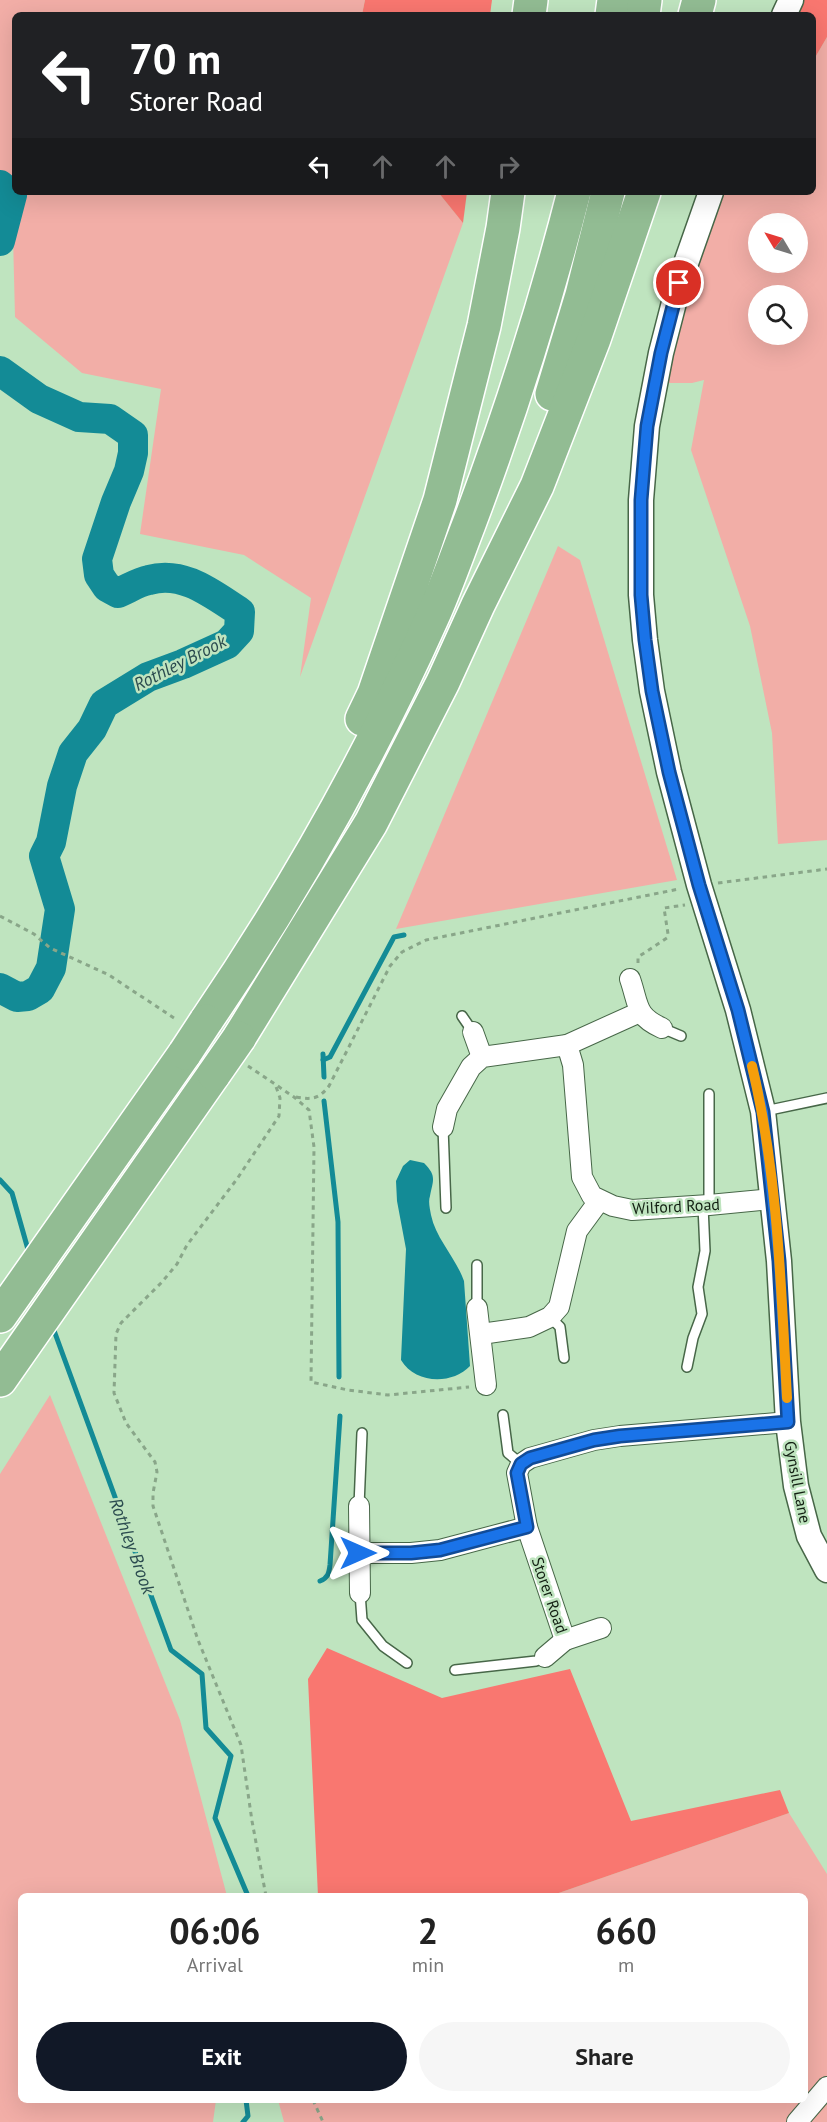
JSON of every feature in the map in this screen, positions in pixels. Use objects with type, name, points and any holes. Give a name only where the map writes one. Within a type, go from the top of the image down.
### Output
[{"type":"highway","points":[[231,984],[316,822],[374,694],[440,500],[483,326],[508,195]]},
{"type":"highway","points":[[8,1305],[185,1053],[192,1021],[231,984],[328,826],[386,717],[434,615],[512,406],[542,310],[573,195]]},
{"type":"highway","points":[[478,605],[535,446],[582,295],[607,195]]},
{"type":"highway","points":[[0,1380],[214,1074],[243,1052],[372,823],[537,486],[594,339],[643,195]]},
{"type":"street","name":"Gynsill Lane","points":[[710,195],[679,283],[661,353],[647,426],[641,500],[641,595],[652,691],[669,772],[702,893],[738,1010],[763,1112],[779,1261],[788,1422],[796,1486],[809,1536],[827,1570]]},
{"type":"street","points":[[630,981],[645,1020],[662,1028]]},
{"type":"street","points":[[443,1127],[447,1109],[471,1067],[482,1057],[567,1045],[640,1012]]},
{"type":"street","points":[[473,1032],[482,1057]]},
{"type":"street","points":[[481,1334],[529,1327],[550,1317],[559,1306],[577,1231],[599,1201],[592,1196],[582,1177],[573,1065],[567,1045]]},
{"type":"street","name":"Wilford Road","points":[[599,1201],[632,1210],[706,1206],[772,1199]]},
{"type":"street","points":[[477,1308],[486,1385]]},
{"type":"street","points":[[521,1464],[530,1458],[594,1440],[788,1422]]},
{"type":"street","name":"Storer Road","points":[[521,1464],[517,1473],[527,1527],[565,1640]]},
{"type":"street","points":[[359,1506],[360,1593]]},
{"type":"street","points":[[358,1553],[411,1553],[440,1550],[527,1527]]},
{"type":"street","name":"Storer Road","points":[[545,1657],[565,1640],[601,1628]]},
{"type":"street","points":[[797,2122],[827,2087]]},
{"type":"lane","points":[[462,1016],[473,1032]]},
{"type":"lane","points":[[662,1028],[681,1036]]},
{"type":"lane","points":[[687,1367],[693,1338],[702,1314],[698,1287],[705,1251],[709,1094]]},
{"type":"lane","points":[[763,1112],[827,1098]]},
{"type":"lane","points":[[443,1127],[446,1208]]},
{"type":"lane","points":[[477,1265],[477,1308]]},
{"type":"lane","points":[[550,1317],[560,1328],[564,1358]]},
{"type":"lane","points":[[503,1415],[508,1453],[521,1464]]},
{"type":"lane","points":[[359,1506],[362,1433]]},
{"type":"lane","points":[[360,1593],[362,1620],[383,1646],[407,1663]]},
{"type":"lane","points":[[455,1670],[536,1661],[545,1657]]},
{"type":"path","points":[[294,1097],[310,1100],[321,1096],[390,966],[402,952],[426,940],[702,893],[827,869]]},
{"type":"path","points":[[630,981],[637,973],[638,957],[667,938],[664,908],[702,893]]},
{"type":"path","points":[[0,916],[34,934],[50,948],[109,975],[192,1021]]},
{"type":"path","points":[[243,1052],[275,1084],[309,1110],[314,1147],[312,1382],[348,1390],[388,1395],[486,1385]]},
{"type":"path","points":[[265,1893],[241,1745],[198,1640],[153,1506],[157,1472],[155,1462],[126,1422],[114,1393],[116,1334],[121,1323],[177,1264],[187,1245],[237,1179],[279,1116],[280,1098],[275,1084]]},
{"type":"path","points":[[314,2103],[323,2122]]},
{"type":"shaded area","points":[[0,0],[365,0],[363,12],[12,12],[12,195],[0,184]]},
{"type":"shaded area","points":[[365,0],[492,0],[490,12],[363,12]]},
{"type":"shaded area","points":[[804,0],[827,0],[827,37],[816,56],[816,12],[798,12]]},
{"type":"shaded area","points":[[827,37],[827,840],[778,844],[772,733],[750,626],[691,450],[704,380],[692,383],[666,383],[692,274],[720,195],[816,195],[816,56]]},
{"type":"shaded area","points":[[12,195],[440,195],[463,223],[300,677],[311,598],[244,555],[140,534],[161,389],[82,373],[15,317]]},
{"type":"shaded area","points":[[440,195],[467,195],[463,223]]},
{"type":"shaded area","points":[[558,546],[580,560],[677,880],[396,929]]},
{"type":"shaded area","points":[[50,1395],[180,1720],[226,1893],[18,1893],[18,2103],[216,2103],[213,2122],[0,2122],[0,1474]]},
{"type":"shaded area","points":[[327,1648],[442,1698],[570,1669],[631,1821],[780,1790],[789,1813],[559,1893],[318,1893],[308,1679]]},
{"type":"shaded area","points":[[789,1813],[827,1874],[827,2122],[284,2122],[279,2103],[808,2103],[808,1893],[559,1893]]},
{"type":"water","points":[[410,1160],[424,1163],[431,1171],[433,1182],[429,1203],[431,1215],[464,1281],[470,1366],[444,1379],[415,1374],[401,1360],[406,1249],[397,1201],[396,1181],[403,1166]]},
{"type":"waterway","name":"Rothley Brook","points":[[0,185],[12,195],[0,241]]},
{"type":"waterway","name":"Rothley Brook","points":[[0,371],[39,399],[79,417],[110,419],[133,435],[133,453],[129,471],[97,559],[99,575],[107,587],[118,593],[145,581],[174,578],[208,591],[240,612],[239,631],[227,644],[148,677],[104,704],[92,729],[73,753],[62,786],[51,842],[44,856],[60,909],[51,968],[40,989],[28,996],[17,997],[0,988]]},
{"type":"waterway","points":[[323,1060],[330,1057],[394,937],[404,935]]},
{"type":"waterway","points":[[323,1054],[324,1077]]},
{"type":"waterway","points":[[324,1101],[338,1222],[339,1377]]},
{"type":"waterway","name":"Rothley Brook","points":[[0,1180],[12,1193],[29,1253]]},
{"type":"waterway","name":"Rothley Brook","points":[[52,1325],[171,1650],[202,1674],[206,1728],[231,1756],[215,1818],[247,1893]]},
{"type":"waterway","points":[[320,1581],[328,1575],[330,1565],[340,1416]]},
{"type":"waterway","name":"Rothley Brook","points":[[243,2122],[248,2116],[246,2103]]},
{"type":"slow traffic","points":[[752,1066],[763,1112],[777,1240],[787,1398]]},
{"type":"route","points":[[358,1553],[411,1553],[440,1550],[527,1527],[517,1473],[521,1464],[530,1458],[594,1440],[620,1436],[788,1422],[779,1261],[763,1112],[738,1010],[699,885],[669,772],[652,691],[645,640],[641,595],[641,500],[647,426],[661,353],[679,283]]}]
